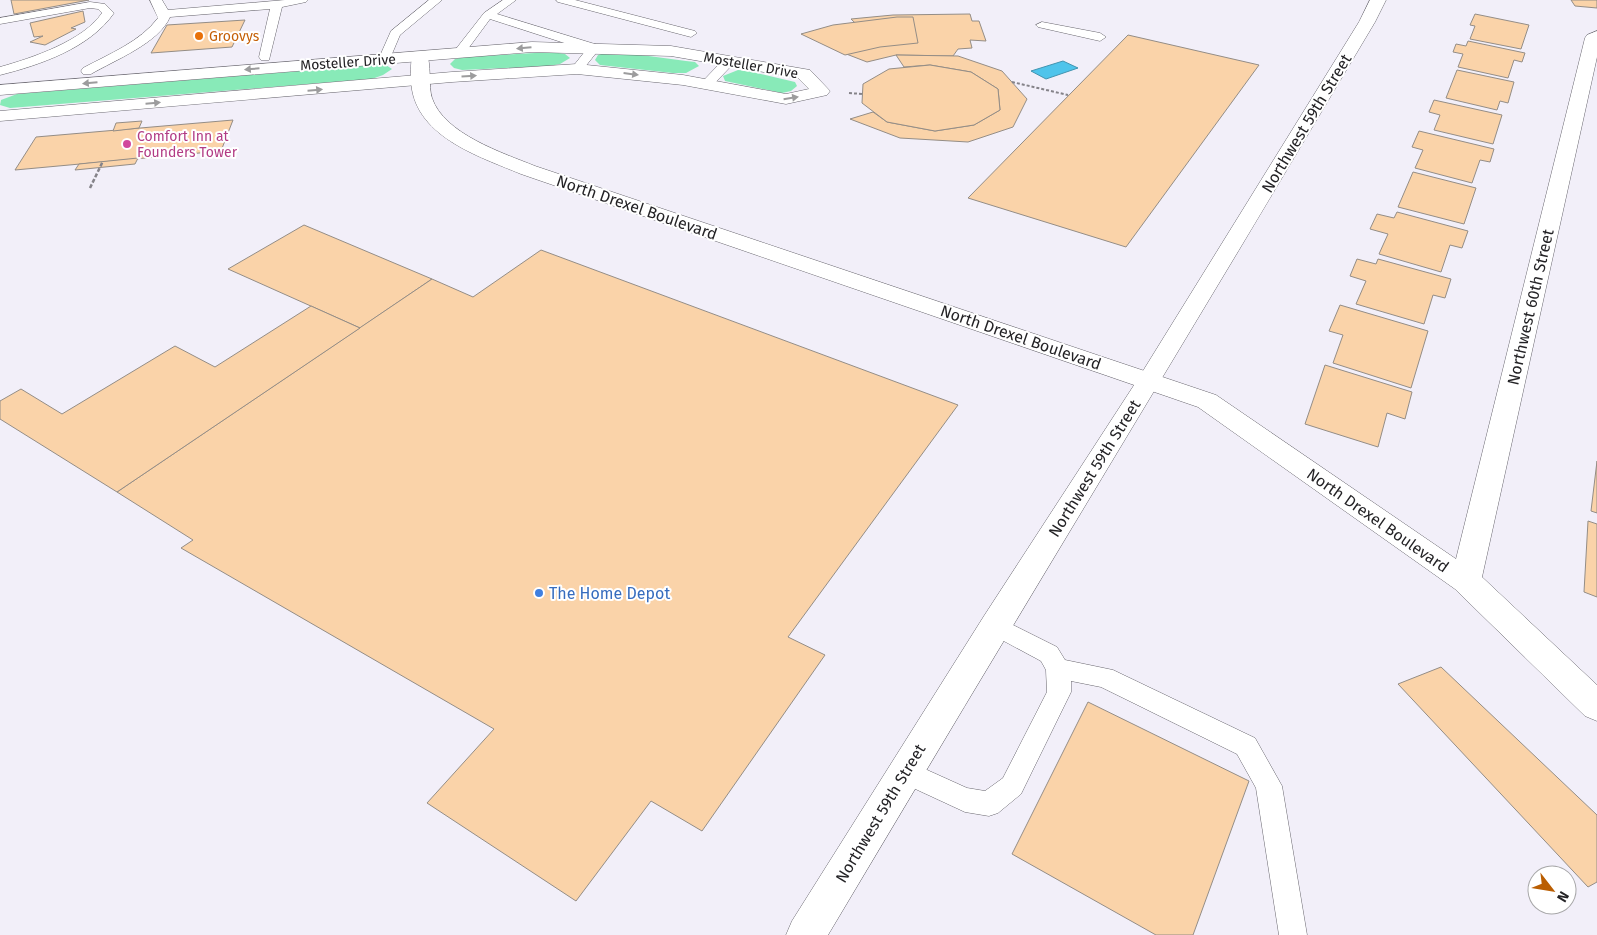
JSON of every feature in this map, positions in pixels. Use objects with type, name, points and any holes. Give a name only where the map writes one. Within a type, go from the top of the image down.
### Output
[{"type":"street","name":"Northwest 59th Street","points":[[806,935],[994,625],[1149,380],[1367,22],[1378,0]]},
{"type":"street","name":"Northwest 60th Street","points":[[1466,581],[1593,38],[1597,36]]},
{"type":"street","name":"Mosteller Drive","points":[[0,90],[532,47],[672,51],[804,74],[821,91],[786,100],[707,84],[577,69],[452,77],[420,82],[0,116]]},
{"type":"street","name":"North Drexel Boulevard","points":[[420,57],[420,82],[423,98],[431,116],[468,145],[528,170],[1207,401],[1466,581],[1597,706]]},
{"type":"lane","points":[[87,70],[143,39],[162,22],[163,14],[156,0]]},
{"type":"lane","points":[[163,14],[277,5],[302,0]]},
{"type":"lane","points":[[385,58],[395,33],[436,0]]},
{"type":"lane","points":[[458,54],[488,15],[510,0]]},
{"type":"lane","points":[[562,0],[691,34]]},
{"type":"lane","points":[[0,21],[90,5],[101,6],[108,13],[104,22],[80,38],[44,57],[0,71]]},
{"type":"lane","points":[[265,57],[277,5]]},
{"type":"lane","points":[[488,15],[594,48],[577,69]]},
{"type":"lane","points":[[1042,25],[1100,37]]},
{"type":"lane","points":[[707,84],[729,61]]},
{"type":"lane","points":[[905,772],[965,800],[989,804],[1012,786],[1059,692],[1058,669],[1048,654],[994,625]]},
{"type":"lane","points":[[1058,669],[1105,678],[1246,746],[1269,786],[1293,935]]},
{"type":"path","points":[[1012,82],[1068,95]]},
{"type":"path","points":[[90,188],[103,161]]},
{"type":"green space","points":[[552,52],[565,54],[570,58],[560,64],[549,66],[462,70],[454,68],[450,64],[455,59],[465,57]]},
{"type":"green space","points":[[608,52],[695,62],[699,66],[686,73],[673,73],[600,65],[595,60],[598,55]]},
{"type":"green space","points":[[386,65],[392,69],[372,79],[10,108],[0,105],[1,100],[17,94]]},
{"type":"green space","points":[[738,70],[795,82],[797,86],[791,91],[782,93],[725,81],[723,76]]},
{"type":"water","points":[[1063,61],[1078,68],[1046,79],[1031,71]]},
{"type":"building","points":[[11,0],[89,0],[14,14]]},
{"type":"building","points":[[1571,0],[1597,0],[1597,8],[1575,6]]},
{"type":"building","points":[[83,11],[85,22],[71,28],[76,29],[45,45],[30,42],[43,36],[34,37],[30,23]]},
{"type":"building","points":[[970,14],[972,21],[979,21],[986,41],[970,40],[972,48],[958,49],[953,56],[896,55],[867,62],[836,50],[877,44],[851,19],[893,15]]},
{"type":"building","points":[[1475,14],[1529,25],[1521,49],[1470,39],[1475,26],[1470,25]]},
{"type":"building","points":[[897,17],[913,17],[918,43],[880,47],[845,55],[801,34],[833,25]]},
{"type":"building","name":"Groovys","points":[[245,20],[232,47],[151,53],[167,25]]},
{"type":"building","points":[[1128,35],[1259,65],[1126,247],[968,198]]},
{"type":"building","points":[[1468,41],[1525,53],[1522,62],[1514,60],[1508,78],[1458,67],[1463,54],[1453,52],[1456,44],[1466,46]]},
{"type":"building","points":[[896,55],[958,56],[1002,71],[1027,99],[1013,127],[968,142],[900,138],[850,119],[873,112],[887,122],[935,131],[974,125],[1000,110],[998,89],[971,72],[930,65],[904,67]]},
{"type":"building","points":[[930,65],[971,72],[998,89],[1000,110],[974,125],[935,131],[887,122],[862,103],[863,84],[889,69]]},
{"type":"building","points":[[1457,70],[1514,82],[1508,103],[1500,101],[1497,110],[1446,98]]},
{"type":"building","points":[[1434,100],[1502,115],[1493,144],[1434,130],[1440,115],[1429,112]]},
{"type":"building","name":"Comfort Inn at Founders Tower","points":[[233,120],[221,151],[15,170],[36,137]]},
{"type":"building","points":[[142,121],[139,128],[113,131],[116,123]]},
{"type":"building","points":[[1419,131],[1494,149],[1490,162],[1480,160],[1472,183],[1415,168],[1423,150],[1412,147]]},
{"type":"building","points":[[138,158],[135,164],[75,170],[79,164]]},
{"type":"building","points":[[1413,172],[1476,188],[1464,224],[1398,207]]},
{"type":"building","points":[[1397,212],[1468,231],[1462,248],[1450,245],[1441,272],[1379,254],[1388,234],[1370,229],[1377,214],[1394,218]]},
{"type":"building","points":[[304,225],[432,279],[360,328],[228,269]]},
{"type":"building","name":"The Home Depot","points":[[541,250],[958,405],[788,637],[825,655],[702,831],[651,801],[576,901],[427,803],[494,729],[181,548],[193,540],[117,492],[432,279],[473,297]]},
{"type":"building","points":[[1357,259],[1376,264],[1378,259],[1451,279],[1445,298],[1433,295],[1424,324],[1356,304],[1366,281],[1350,276]]},
{"type":"building","points":[[1340,305],[1428,331],[1411,388],[1333,363],[1343,335],[1329,331]]},
{"type":"building","points":[[311,306],[360,328],[117,492],[0,419],[0,401],[21,389],[62,414],[175,346],[215,367]]},
{"type":"building","points":[[1325,365],[1412,392],[1405,419],[1387,413],[1378,447],[1305,424]]},
{"type":"building","points":[[1597,461],[1597,513],[1591,511]]},
{"type":"building","points":[[1588,521],[1597,524],[1597,597],[1584,592]]},
{"type":"building","points":[[1441,667],[1597,815],[1597,882],[1588,887],[1577,875],[1577,865],[1567,865],[1398,684]]},
{"type":"building","points":[[1088,702],[1249,781],[1193,935],[1156,935],[1012,854]]},
{"type":"place","name":"Groovys","points":[[199,36]]},
{"type":"place","name":"Comfort Inn at Founders Tower","points":[[127,144]]},
{"type":"place","name":"The Home Depot","points":[[539,593]]}]
